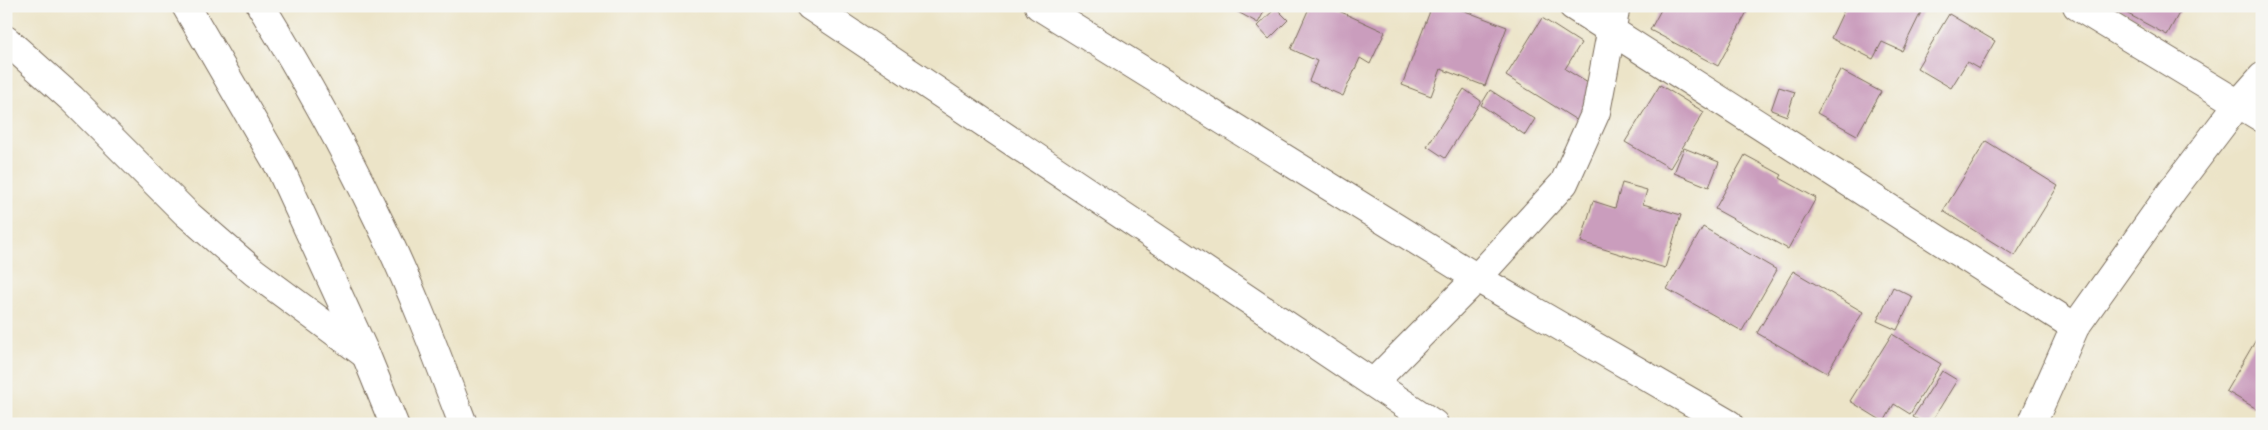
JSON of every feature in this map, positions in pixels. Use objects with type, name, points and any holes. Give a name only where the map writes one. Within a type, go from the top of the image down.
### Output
[{"type":"street","points":[[186,6],[280,168],[366,355],[394,424]]},
{"type":"street","points":[[261,6],[302,74],[376,213],[427,330],[463,424]]},
{"type":"street","points":[[810,6],[1434,424]]},
{"type":"street","points":[[1039,6],[1477,278],[1729,424]]},
{"type":"street","points":[[1573,6],[1614,19],[2075,327]]},
{"type":"street","points":[[2077,6],[2262,118]]},
{"type":"street","points":[[1373,383],[1477,278],[1564,184],[1596,112],[1614,19]]},
{"type":"street","points":[[6,40],[72,99],[186,213],[254,272],[366,355]]},
{"type":"street","points":[[2032,424],[2075,327],[2172,191],[2238,104],[2262,77]]},
{"type":"building","points":[[1227,6],[1267,6],[1258,23]]},
{"type":"building","points":[[1310,6],[1328,6],[1385,32],[1370,64],[1360,58],[1343,96],[1309,81],[1317,61],[1291,49]]},
{"type":"building","points":[[1432,6],[1452,6],[1507,27],[1485,86],[1441,69],[1431,96],[1402,85]]},
{"type":"building","points":[[1663,6],[1750,6],[1718,66],[1650,30]]},
{"type":"building","points":[[1846,6],[1924,6],[1902,51],[1882,42],[1873,59],[1831,38]]},
{"type":"building","points":[[2113,6],[2183,6],[2167,35]]},
{"type":"building","points":[[1276,8],[1288,20],[1269,39],[1257,26]]},
{"type":"building","points":[[1949,14],[1995,41],[1979,69],[1967,62],[1951,88],[1917,68]]},
{"type":"building","points":[[1542,18],[1581,43],[1565,69],[1606,94],[1586,126],[1506,76]]},
{"type":"building","points":[[1840,70],[1881,92],[1857,135],[1817,113]]},
{"type":"building","points":[[1660,85],[1704,112],[1670,168],[1625,142]]},
{"type":"building","points":[[1779,87],[1795,92],[1787,116],[1771,110]]},
{"type":"building","points":[[1464,89],[1481,101],[1445,158],[1427,146]]},
{"type":"building","points":[[1490,90],[1535,119],[1525,135],[1481,105]]},
{"type":"building","points":[[1986,141],[2058,186],[2015,256],[1943,211]]},
{"type":"building","points":[[1684,148],[1719,162],[1709,187],[1674,173]]},
{"type":"building","points":[[1745,155],[1782,175],[1780,178],[1816,198],[1788,249],[1715,209]]},
{"type":"building","points":[[1622,183],[1647,190],[1643,204],[1681,215],[1665,268],[1581,242],[1593,201],[1615,208]]},
{"type":"building","points":[[1703,227],[1777,270],[1742,331],[1667,289]]},
{"type":"building","points":[[1793,271],[1863,312],[1827,373],[1757,333]]},
{"type":"building","points":[[1893,287],[1913,297],[1897,330],[1877,321]]},
{"type":"building","points":[[2260,333],[2262,334],[2262,412],[2226,391]]},
{"type":"building","points":[[1892,334],[1941,364],[1910,414],[1894,404],[1884,422],[1850,401]]},
{"type":"building","points":[[1942,371],[1957,380],[1930,424],[1925,424],[1913,417]]}]
